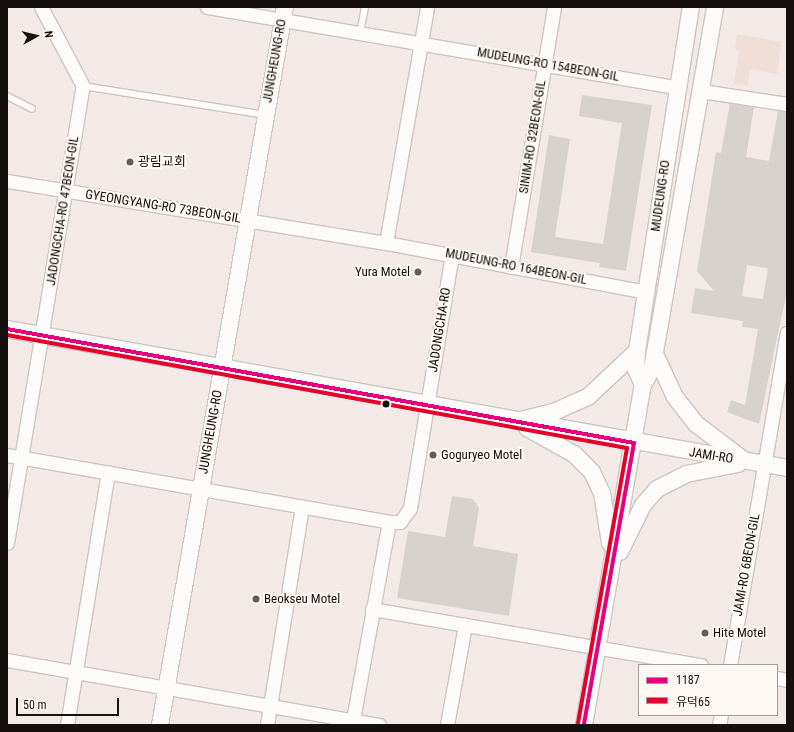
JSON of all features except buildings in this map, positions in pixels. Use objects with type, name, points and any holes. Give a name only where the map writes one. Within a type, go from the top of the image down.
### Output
[{"type":"street","points":[[41,7],[83,86]]},
{"type":"street","name":"MUDEUNG-RO 154BEON-GIL","points":[[207,7],[284,13],[360,33],[676,87]]},
{"type":"street","points":[[386,243],[427,7]]},
{"type":"street","name":"SINIM-RO 32BEON-GIL","points":[[511,267],[554,7]]},
{"type":"street","name":"MUDEUNG-RO","points":[[643,385],[636,369],[637,351],[647,292],[676,87],[691,7]]},
{"type":"street","name":"MUDEUNG-RO","points":[[584,725],[643,385],[652,369],[655,354],[715,7]]},
{"type":"street","name":"JUNGHEUNG-RO","points":[[160,725],[284,13]]},
{"type":"street","name":"JADONGCHA-RO 47BEON-GIL","points":[[7,544],[67,192],[83,86]]},
{"type":"street","points":[[701,91],[787,104]]},
{"type":"street","name":"GYEONGYANG-RO 73BEON-GIL","points":[[7,181],[67,192],[248,220]]},
{"type":"street","name":"MUDEUNG-RO 164BEON-GIL","points":[[248,220],[386,243],[647,292]]},
{"type":"street","name":"JADONGCHA-RO","points":[[388,522],[400,522],[410,508],[452,255]]},
{"type":"street","points":[[7,329],[634,443]]},
{"type":"street","name":"JAMI-RO 6BEON-GIL","points":[[730,664],[787,333]]},
{"type":"street","points":[[516,421],[556,411],[589,396],[637,351]]},
{"type":"street","points":[[655,354],[675,396],[696,424],[747,462]]},
{"type":"street","points":[[516,421],[574,454],[592,472],[609,521],[612,568]]},
{"type":"street","name":"JAMI-RO","points":[[634,443],[787,468]]},
{"type":"street","points":[[7,455],[388,522],[352,723]]},
{"type":"street","points":[[612,568],[643,505],[657,489],[686,474],[747,462]]},
{"type":"street","points":[[67,725],[108,472]]},
{"type":"street","points":[[267,725],[302,507]]},
{"type":"street","points":[[372,609],[695,664]]},
{"type":"street","points":[[447,725],[465,625]]},
{"type":"street","points":[[7,660],[270,705],[352,723],[379,725]]},
{"type":"lane","points":[[360,33],[365,7]]},
{"type":"lane","name":"JUNGHEUNG-RO","points":[[83,86],[266,115]]},
{"type":"lane","points":[[7,96],[32,109]]},
{"type":"shaded area","points":[[737,34],[782,42],[777,74],[750,69],[748,85],[734,84],[739,51],[735,49]]},
{"type":"transit line","name":"1187","points":[[7,329],[634,443],[584,725]]},
{"type":"transit line","name":"유덕65","points":[[7,335],[627,448],[578,724]]},
{"type":"place","name":"광림교회","points":[[130,162]]},
{"type":"place","name":"Yura Motel","points":[[418,272]]},
{"type":"place","name":"Goguryeo Motel","points":[[433,455]]},
{"type":"place","name":"Beokseu Motel","points":[[256,599]]},
{"type":"place","name":"Hite Motel","points":[[705,633]]}]
